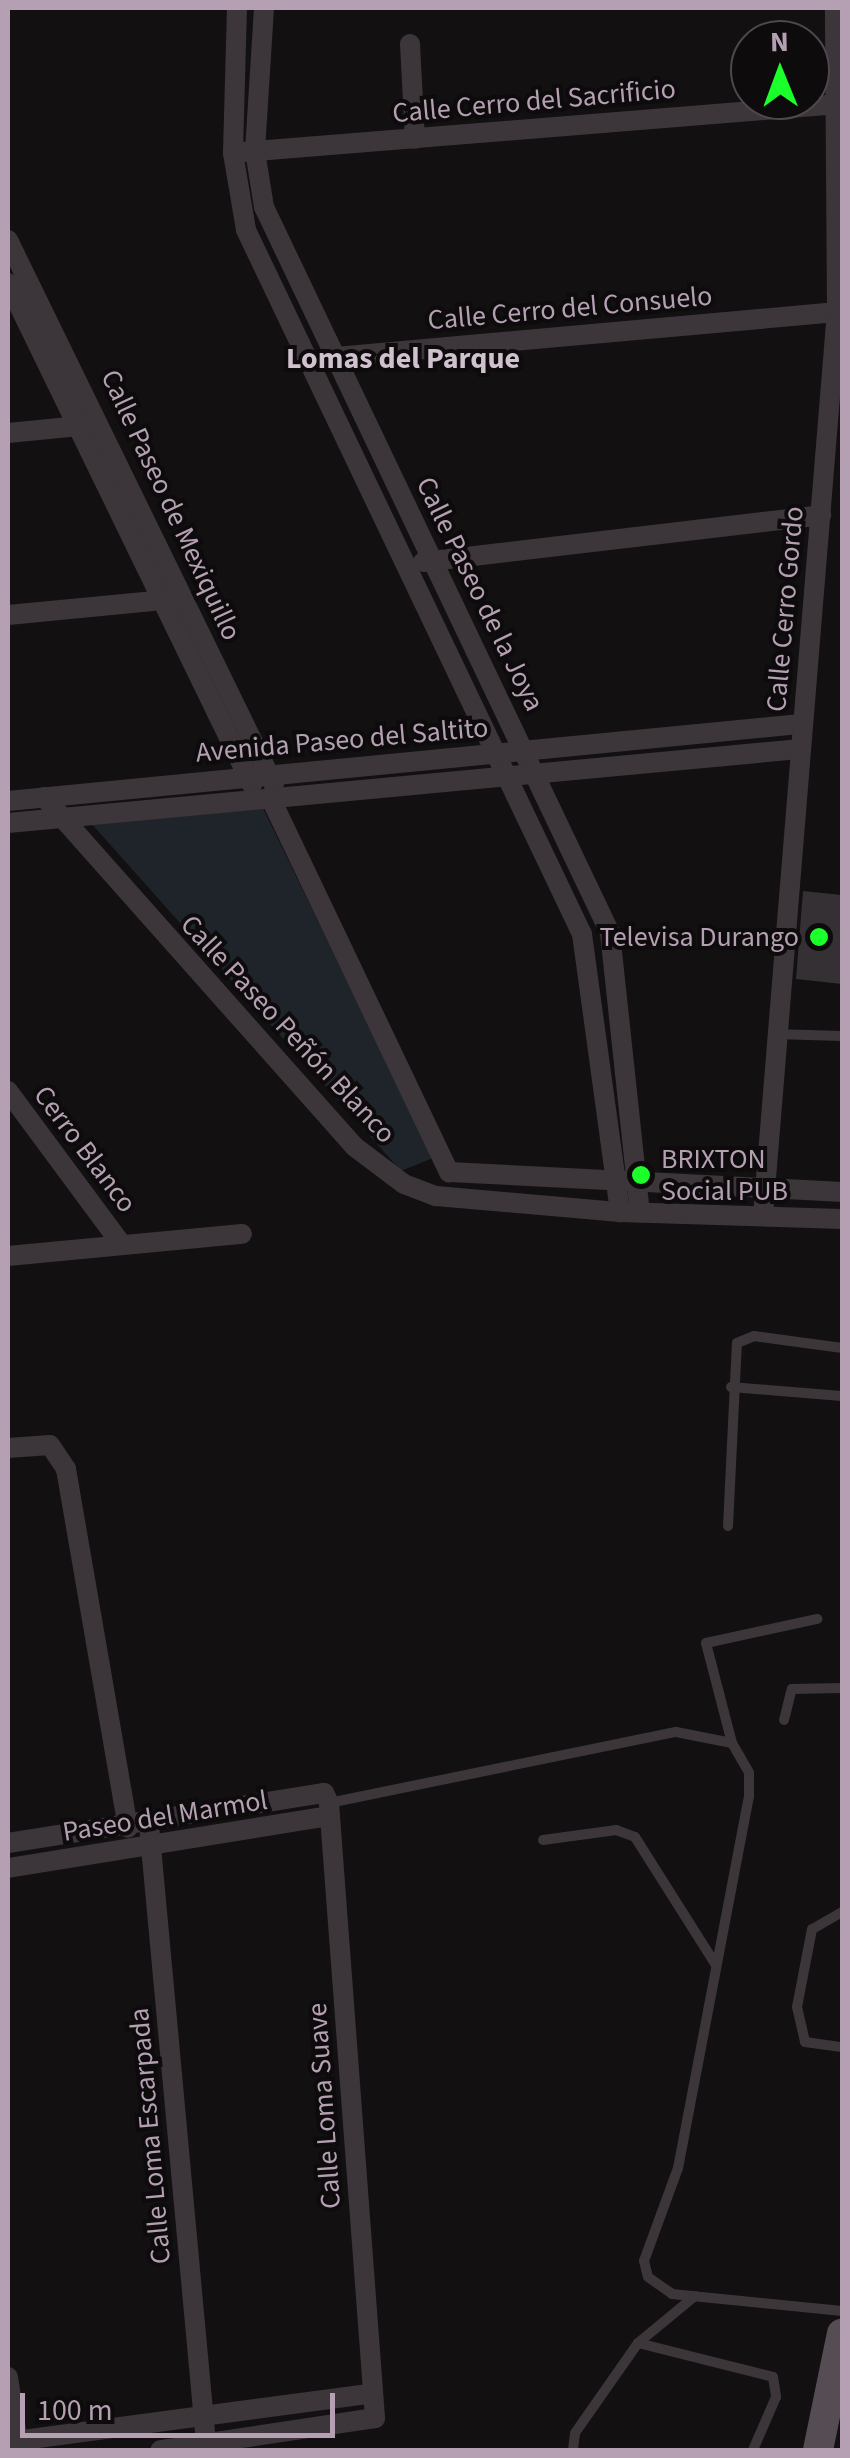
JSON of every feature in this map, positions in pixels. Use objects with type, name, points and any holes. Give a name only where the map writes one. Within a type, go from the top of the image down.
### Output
[{"type":"main road","points":[[818,2450],[842,2333]]},
{"type":"street","name":"Calle Paseo de la Joya","points":[[238,8],[246,230],[497,752],[588,953],[628,1188]]},
{"type":"street","name":"Calle Paseo de la Joya","points":[[264,8],[244,152],[275,240],[434,560],[610,933],[630,1212]]},
{"type":"street","name":"Calle Cerro Gordo","points":[[762,1215],[774,1034],[837,312],[841,104],[835,8]]},
{"type":"street","points":[[410,44],[415,139]]},
{"type":"street","name":"Calle Cerro del Sacrificio","points":[[244,152],[841,104]]},
{"type":"street","name":"Calle Paseo de Mexiquillo","points":[[8,241],[102,423],[185,598],[258,775]]},
{"type":"street","name":"Calle Paseo de Mexiquillo","points":[[8,283],[162,601],[269,797],[449,1172]]},
{"type":"street","name":"Calle Cerro del Consuelo","points":[[308,361],[837,312]]},
{"type":"street","points":[[8,433],[102,423]]},
{"type":"street","points":[[406,564],[821,515]]},
{"type":"street","points":[[8,614],[185,598]]},
{"type":"street","name":"Avenida Paseo del Saltito","points":[[8,801],[801,724]]},
{"type":"street","name":"Avenida Paseo del Saltito","points":[[8,823],[799,749]]},
{"type":"street","name":"Calle Paseo Peñón Blanco","points":[[44,797],[354,1147],[436,1196],[630,1212],[842,1219]]},
{"type":"street","name":"Cerro Blanco","points":[[8,1091],[120,1241]]},
{"type":"street","points":[[436,1196],[449,1172],[628,1188],[842,1192]]},
{"type":"street","points":[[8,1256],[120,1241],[242,1234]]},
{"type":"street","name":"Calle Loma Escarpada","points":[[8,1448],[58,1450],[138,1826],[153,1848],[206,2444]]},
{"type":"street","name":"Paseo del Marmol","points":[[8,1843],[328,1804]]},
{"type":"street","name":"Paseo del Marmol","points":[[8,1868],[153,1848],[328,1804]]},
{"type":"street","name":"Calle Loma Suave","points":[[206,2444],[372,2421],[328,1804]]},
{"type":"street","points":[[8,2376],[15,2444],[373,2393]]},
{"type":"street","points":[[160,2450],[206,2444]]},
{"type":"lane","points":[[774,1034],[842,1036]]},
{"type":"lane","points":[[728,1526],[732,1388],[742,1338],[842,1348]]},
{"type":"lane","points":[[732,1388],[842,1396]]},
{"type":"lane","points":[[817,1619],[706,1642],[732,1743],[749,1773],[749,1796],[678,2168],[646,2246],[648,2277],[696,2296],[842,2311]]},
{"type":"lane","points":[[784,1720],[792,1689],[842,1688]]},
{"type":"lane","points":[[328,1804],[676,1732],[732,1743]]},
{"type":"lane","points":[[543,1840],[616,1830],[635,1837],[716,1966]]},
{"type":"lane","points":[[842,1912],[812,1929],[796,2007],[805,2042],[842,2047]]},
{"type":"lane","points":[[573,2450],[575,2433],[638,2344],[696,2296]]},
{"type":"lane","points":[[638,2344],[773,2376],[776,2397],[753,2450]]},
{"type":"shaded area","points":[[261,804],[433,1158],[401,1171],[90,822]]},
{"type":"building","name":"Televisa Durango","points":[[803,891],[842,895],[842,984],[796,979]]},
{"type":"place","name":"Televisa Durango","points":[[819,937]]},
{"type":"place","name":"BRIXTON Social PUB","points":[[641,1175]]},
{"type":"district","name":"Lomas del Parque","points":[[403,359]]}]
